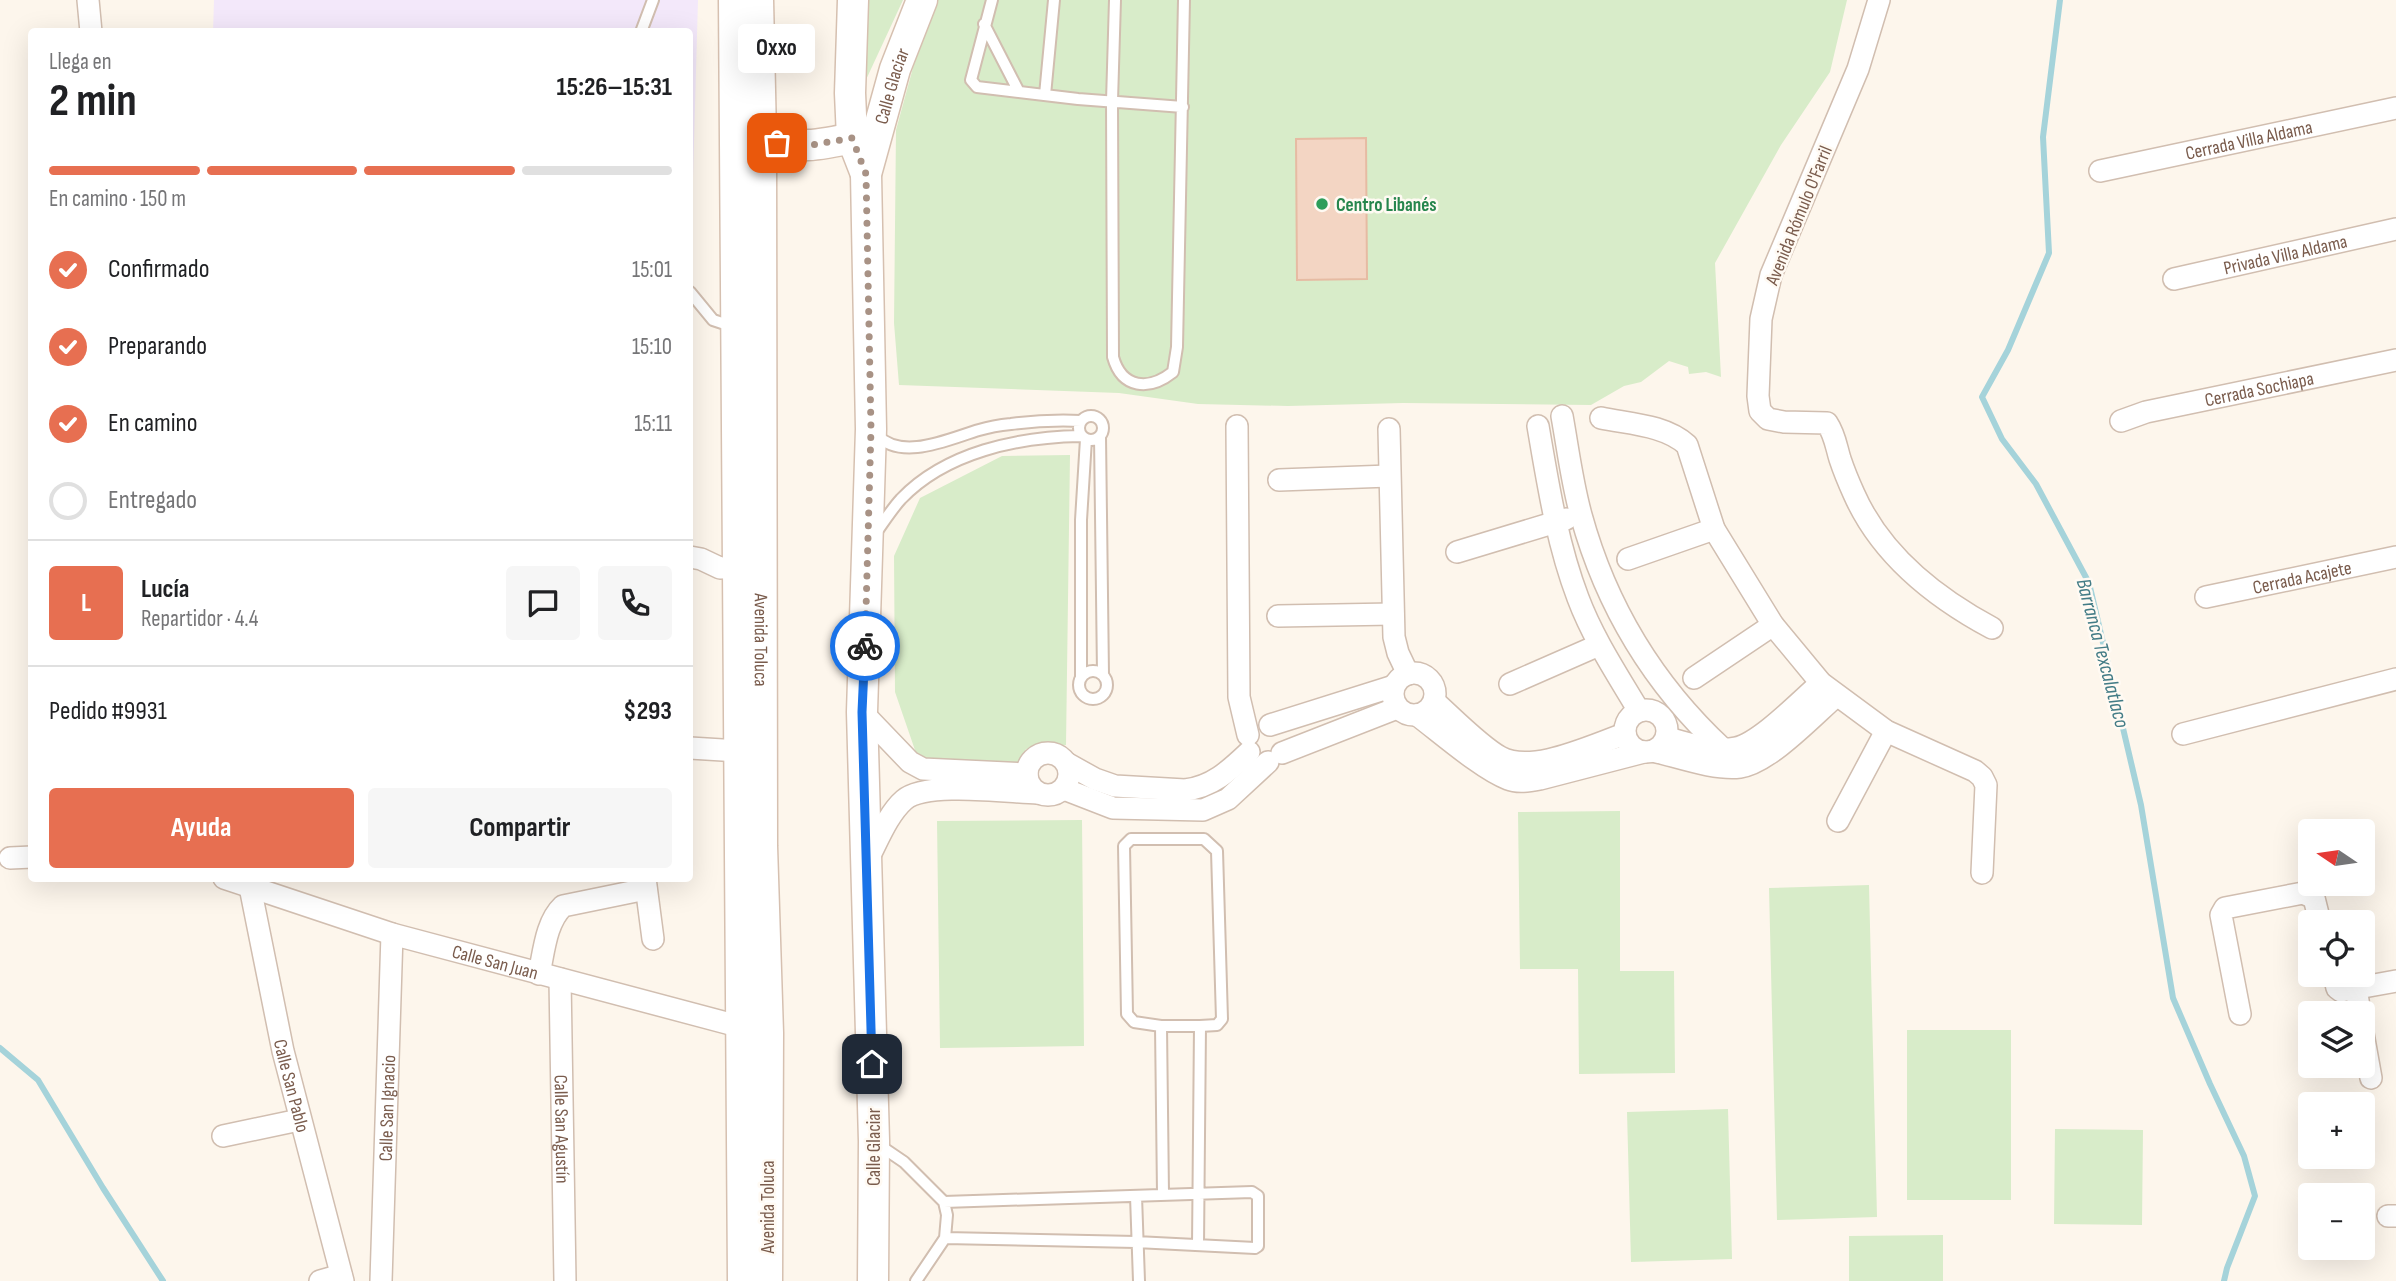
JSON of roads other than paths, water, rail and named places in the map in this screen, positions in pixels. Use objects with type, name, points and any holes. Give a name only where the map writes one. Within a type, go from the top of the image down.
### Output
[{"type":"street","points":[[88,0],[90,28]]},
{"type":"street","name":"Avenida Toluca","points":[[734,0],[749,328],[750,558],[763,912],[743,1281]]},
{"type":"street","name":"Avenida Toluca","points":[[749,328],[761,135],[758,0]]},
{"type":"street","name":"Calle Glaciar","points":[[853,0],[850,93],[865,135],[871,429],[862,712],[874,1141],[873,1281]]},
{"type":"street","name":"Calle Glaciar","points":[[865,135],[922,0]]},
{"type":"street","name":"Avenida Rómulo O'Farril","points":[[1879,0],[1858,69],[1771,275],[1761,319],[1758,396],[1760,411],[1768,419],[1784,422],[1827,423],[1833,432],[1839,458],[1855,496],[1877,535],[1906,568],[1926,585],[1963,612],[1992,628]]},
{"type":"street","name":"Cerrada Villa Aldama","points":[[2100,171],[2396,108]]},
{"type":"street","points":[[761,135],[777,143],[806,146],[865,135]]},
{"type":"street","name":"Privada Villa Aldama","points":[[2174,279],[2396,229]]},
{"type":"street","name":"Cerrada Sochiapa","points":[[2121,421],[2146,412],[2396,360]]},
{"type":"street","points":[[1562,416],[1580,513],[1595,560],[1627,631],[1681,708],[1723,749]]},
{"type":"street","points":[[1601,418],[1660,430],[1679,438],[1687,445],[1714,529],[1773,625],[1829,690],[1886,731],[1975,771],[1982,777],[1986,785],[1982,873]]},
{"type":"street","points":[[1237,426],[1239,697],[1253,758],[1275,757],[1397,708]]},
{"type":"street","points":[[1538,426],[1554,523],[1578,598],[1599,645],[1639,711]]},
{"type":"street","points":[[1037,793],[1029,785],[1027,774],[1030,763],[1038,755],[1049,753],[1060,756],[1068,764],[1095,779],[1115,786],[1195,789],[1214,782],[1248,744],[1254,729],[1261,725],[1270,725],[1401,680],[1419,674],[1429,680],[1434,690],[1425,708],[1406,714],[1397,708],[1393,697],[1401,680],[1393,614],[1389,429]]},
{"type":"street","points":[[1279,480],[1389,476]]},
{"type":"street","points":[[1457,552],[1580,513]]},
{"type":"street","points":[[1628,559],[1714,529]]},
{"type":"street","points":[[695,558],[720,568],[750,558]]},
{"type":"street","name":"Avenida Toluca","points":[[750,558],[739,751],[767,1281]]},
{"type":"street","name":"Cerrada Acajete","points":[[2206,597],[2396,558]]},
{"type":"street","points":[[1278,616],[1393,614]]},
{"type":"street","points":[[1694,678],[1773,625]]},
{"type":"street","points":[[1510,684],[1599,645]]},
{"type":"street","points":[[2183,734],[2396,680]]},
{"type":"street","points":[[1655,747],[1667,728],[1664,719],[1648,710],[1639,711],[1631,716],[1626,724],[1628,743],[1635,750],[1655,747],[1737,748],[1754,740],[1829,690]]},
{"type":"street","points":[[1425,708],[1495,773],[1510,780],[1526,782],[1655,747],[1723,766],[1741,767],[1764,759],[1829,690]]},
{"type":"street","points":[[1425,708],[1499,757],[1512,762],[1536,764],[1625,734]]},
{"type":"street","points":[[862,712],[911,762],[923,769],[1027,774]]},
{"type":"street","points":[[1064,789],[1113,807],[1203,810],[1228,799],[1275,757],[1284,744],[1283,736],[1278,729],[1270,725]]},
{"type":"street","points":[[1838,821],[1886,731]]},
{"type":"street","points":[[693,748],[739,751]]},
{"type":"street","points":[[868,859],[899,805],[912,795],[931,789],[1056,795],[1068,782],[1068,764]]},
{"type":"street","points":[[10,858],[28,857]]},
{"type":"street","name":"Calle San Juan","points":[[236,882],[392,934],[755,1031]]},
{"type":"street","points":[[646,884],[653,939]]},
{"type":"street","name":"Calle San Agustín","points":[[565,1281],[549,976],[549,928],[563,906],[646,884]]},
{"type":"street","name":"Calle San Pablo","points":[[250,887],[334,1279]]},
{"type":"street","points":[[2240,1014],[2221,915],[2225,908],[2303,893],[2314,898],[2317,910]]},
{"type":"street","name":"Calle San Ignacio","points":[[381,1281],[392,934]]},
{"type":"street","points":[[2338,987],[2339,990],[2396,981]]},
{"type":"street","points":[[2356,988],[2358,1001]]},
{"type":"street","points":[[223,1136],[299,1120]]},
{"type":"lane","points":[[642,28],[653,0]]},
{"type":"lane","points":[[992,0],[971,80],[977,87],[1183,107]]},
{"type":"lane","points":[[1045,95],[1054,0]]},
{"type":"lane","points":[[1115,0],[1112,101],[1113,357],[1118,372],[1130,382],[1151,383],[1164,379],[1173,372],[1177,346],[1184,0]]},
{"type":"lane","points":[[984,24],[1019,92]]},
{"type":"lane","points":[[693,296],[713,320],[749,328]]},
{"type":"lane","points":[[871,429],[883,441],[907,447],[946,442],[979,430],[1011,424],[1047,420],[1081,421],[1091,416],[1096,417],[1102,425],[1103,674],[1108,686],[1106,692],[1095,699],[1083,695],[1079,683],[1083,484],[1083,438],[1079,431],[1081,421]]},
{"type":"lane","points":[[869,542],[901,499],[936,471],[956,461],[998,446],[1083,438],[1091,441],[1100,436]]},
{"type":"lane","points":[[946,442],[956,461]]},
{"type":"lane","points":[[1083,484],[1101,485]]},
{"type":"lane","points":[[1081,520],[1101,520]]},
{"type":"lane","points":[[1081,606],[1102,607]]},
{"type":"lane","points":[[1081,677],[1091,670],[1103,674]]},
{"type":"lane","points":[[1131,839],[1204,839],[1217,851],[1222,1019],[1217,1025],[1161,1026],[1133,1022],[1127,1014],[1124,846],[1131,839]]},
{"type":"lane","points":[[1161,1026],[1163,1195]]},
{"type":"lane","points":[[1198,1245],[1200,1026]]},
{"type":"lane","points":[[874,1141],[904,1162],[944,1202],[947,1214],[945,1238],[916,1281]]},
{"type":"lane","points":[[944,1202],[1256,1193],[1258,1246],[945,1238]]},
{"type":"lane","points":[[1136,1196],[1139,1281]]},
{"type":"waterway","name":"Barranca Texcalatlaco","points":[[2060,0],[2043,137],[2049,253],[2008,350],[1982,397],[2002,439],[2036,484],[2089,583],[2141,805],[2173,998],[2244,1156],[2255,1196],[2224,1281]]},
{"type":"waterway","points":[[0,1048],[38,1080],[163,1281]]},
{"type":"place","name":"Oxxo","points":[[777,143]]},
{"type":"place","name":"Centro Libanés","points":[[1322,204]]}]
